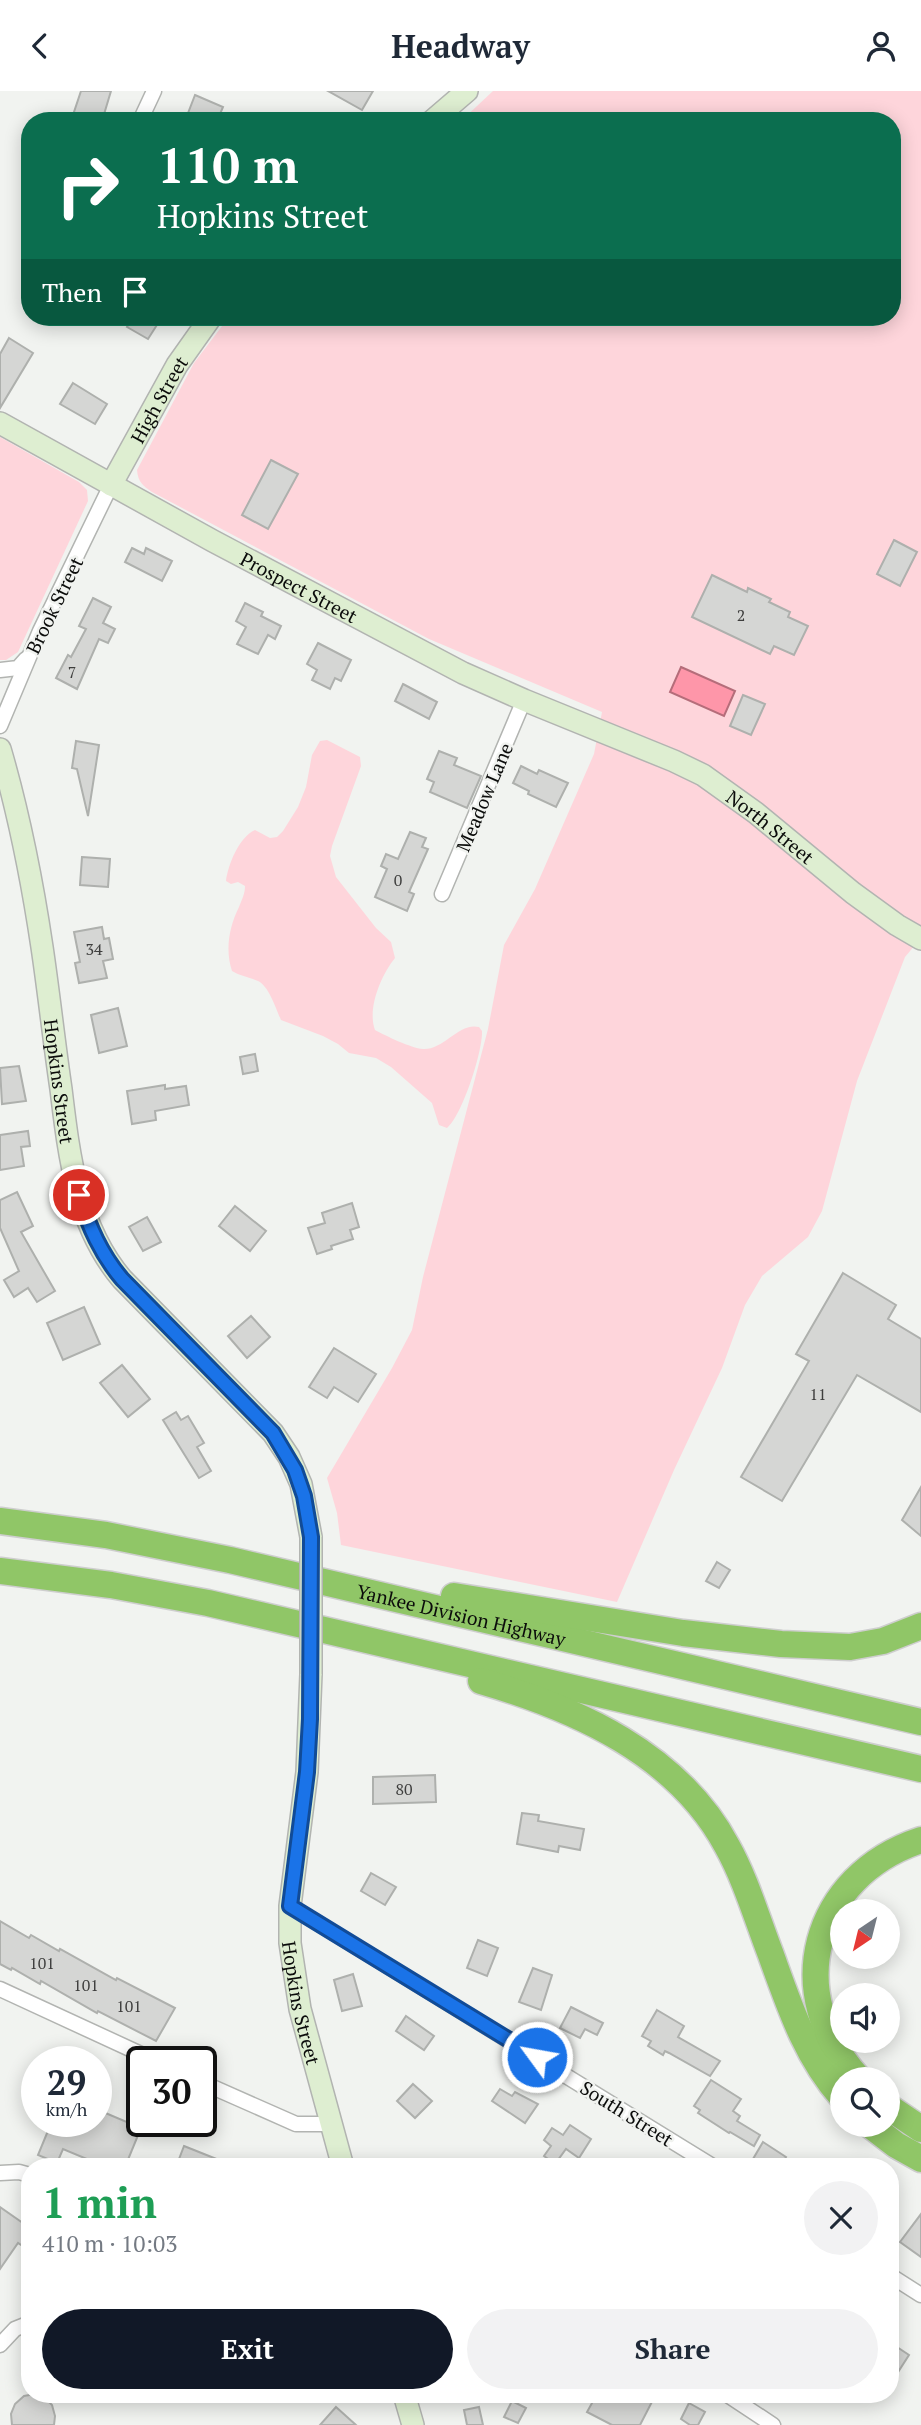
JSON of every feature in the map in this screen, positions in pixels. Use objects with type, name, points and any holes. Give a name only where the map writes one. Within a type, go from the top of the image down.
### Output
[{"type":"highway","name":"Yankee Division Highway","points":[[0,1521],[106,1535],[230,1560],[921,1722]]},
{"type":"highway","points":[[230,1560],[683,1633],[781,1644],[850,1647],[883,1641],[921,1626]]},
{"type":"highway","points":[[0,1571],[111,1585],[241,1611],[921,1769]]},
{"type":"highway","points":[[241,1611],[512,1691],[614,1736],[663,1767],[695,1798],[728,1847],[803,2038],[830,2081]]},
{"type":"highway","points":[[850,2067],[836,2047],[819,2006],[815,1972],[819,1944],[831,1910],[858,1876],[893,1851],[921,1840]]},
{"type":"highway","points":[[900,2115],[921,2129]]},
{"type":"highway","points":[[886,2137],[921,2159]]},
{"type":"main road","points":[[442,112],[467,91]]},
{"type":"main road","name":"High Street","points":[[111,485],[177,365],[205,326]]},
{"type":"main road","name":"Prospect Street","points":[[0,423],[402,642],[524,700],[608,734]]},
{"type":"main road","name":"North Street","points":[[608,734],[674,761],[716,783],[853,893],[921,939]]},
{"type":"main road","name":"Hopkins Street","points":[[0,749],[21,824],[42,946],[68,1146],[79,1195],[90,1227],[106,1258],[122,1279],[259,1417],[289,1457],[301,1484],[311,1537],[311,1674],[307,1772],[290,1906],[290,1944],[300,2009],[340,2158]]},
{"type":"main road","points":[[407,2403],[413,2425]]},
{"type":"street","points":[[144,112],[153,91]]},
{"type":"street","name":"Brook Street","points":[[0,726],[30,652],[111,485]]},
{"type":"street","points":[[0,670],[19,668],[30,652]]},
{"type":"street","name":"Meadow Lane","points":[[442,894],[524,700]]},
{"type":"street","name":"South Street","points":[[290,1906],[698,2158]]},
{"type":"street","points":[[0,1989],[126,2047]]},
{"type":"street","points":[[217,2089],[296,2124],[330,2124]]},
{"type":"street","points":[[0,2173],[21,2173]]},
{"type":"street","points":[[899,2281],[921,2295]]},
{"type":"street","points":[[0,2345],[15,2329],[21,2327]]},
{"type":"street","points":[[740,2403],[773,2425]]},
{"type":"shaded area","points":[[493,91],[921,91],[921,938],[905,957],[857,1081],[822,1211],[808,1237],[762,1276],[745,1305],[722,1368],[617,1602],[341,1545],[337,1513],[327,1478],[412,1330],[423,1277],[488,1029],[504,945],[535,889],[594,754],[602,712],[429,639],[152,492],[138,478],[137,470],[194,363],[222,326],[901,326],[901,112],[471,112]]},
{"type":"shaded area","points":[[0,437],[79,482],[87,490],[88,501],[18,652],[6,660],[0,660]]},
{"type":"shaded area","points":[[681,667],[735,691],[724,716],[670,692]]},
{"type":"shaded area","points":[[327,740],[360,757],[361,766],[332,846],[330,856],[336,877],[376,928],[391,942],[395,958],[385,973],[374,1002],[375,1030],[423,1049],[438,1045],[465,1028],[479,1027],[482,1031],[471,1083],[459,1111],[447,1128],[439,1125],[432,1103],[391,1067],[376,1058],[349,1053],[323,1036],[281,1020],[272,998],[262,984],[232,971],[229,939],[245,886],[226,881],[229,867],[239,845],[255,830],[270,838],[277,837],[283,831],[298,807],[306,787],[312,755],[320,741]]},
{"type":"building","points":[[81,91],[111,91],[105,112],[74,112]]},
{"type":"building","points":[[328,91],[373,91],[362,110]]},
{"type":"building","points":[[195,95],[223,107],[221,112],[188,112]]},
{"type":"building","points":[[128,326],[156,326],[148,339]]},
{"type":"building","points":[[9,338],[33,353],[0,408],[0,354]]},
{"type":"building","points":[[73,383],[107,404],[95,424],[60,404]]},
{"type":"building","points":[[271,460],[298,474],[268,529],[242,515]]},
{"type":"building","points":[[894,540],[917,552],[900,586],[877,574]]},
{"type":"building","points":[[132,548],[144,554],[146,548],[172,561],[162,581],[125,562]]},
{"type":"building","points":[[712,575],[747,592],[748,588],[771,599],[769,602],[790,612],[788,617],[808,626],[794,655],[774,646],[770,654],[692,617]]},
{"type":"building","points":[[93,598],[111,607],[103,623],[115,629],[108,643],[99,639],[77,689],[56,678],[86,629],[79,626]]},
{"type":"building","points":[[245,603],[263,612],[261,616],[281,626],[275,639],[268,635],[258,654],[237,644],[246,627],[236,621]]},
{"type":"building","points":[[318,643],[351,660],[341,681],[335,678],[330,689],[312,680],[317,670],[307,664]]},
{"type":"building","points":[[403,684],[437,702],[429,719],[395,701]]},
{"type":"building","points":[[743,695],[765,704],[751,735],[730,726]]},
{"type":"building","points":[[76,741],[99,745],[88,816],[77,769],[72,768]]},
{"type":"building","points":[[439,751],[457,758],[454,765],[481,776],[467,808],[430,792],[434,782],[427,779]]},
{"type":"building","points":[[521,766],[537,774],[539,770],[568,783],[556,807],[528,794],[529,791],[513,783]]},
{"type":"building","points":[[410,832],[426,838],[422,847],[428,849],[409,892],[414,894],[407,911],[375,897],[387,869],[381,866],[386,854],[398,859]]},
{"type":"building","points":[[82,857],[110,859],[108,887],[80,885]]},
{"type":"building","points":[[102,927],[104,939],[109,938],[113,959],[103,961],[107,978],[79,983],[75,963],[80,962],[74,932]]},
{"type":"building","points":[[118,1008],[127,1046],[99,1053],[91,1015]]},
{"type":"building","points":[[255,1054],[258,1071],[243,1074],[240,1057]]},
{"type":"building","points":[[19,1066],[26,1101],[2,1104],[0,1068]]},
{"type":"building","points":[[165,1085],[165,1089],[186,1086],[189,1105],[155,1111],[156,1120],[132,1124],[127,1091]]},
{"type":"building","points":[[28,1131],[30,1146],[21,1147],[24,1166],[0,1170],[0,1135]]},
{"type":"building","points":[[17,1192],[33,1226],[21,1232],[55,1291],[37,1302],[28,1288],[14,1297],[4,1280],[19,1271],[0,1228],[0,1200]]},
{"type":"building","points":[[352,1203],[359,1227],[350,1230],[353,1239],[317,1254],[308,1228],[325,1223],[322,1213]]},
{"type":"building","points":[[235,1206],[266,1231],[250,1251],[219,1226]]},
{"type":"building","points":[[147,1217],[161,1242],[143,1251],[129,1227]]},
{"type":"building","points":[[843,1273],[896,1305],[888,1319],[921,1339],[921,1412],[857,1375],[782,1501],[741,1477],[809,1361],[796,1354]]},
{"type":"building","points":[[84,1307],[100,1344],[63,1360],[47,1323]]},
{"type":"building","points":[[251,1316],[270,1337],[247,1358],[228,1336]]},
{"type":"building","points":[[334,1348],[376,1374],[358,1402],[334,1387],[327,1398],[309,1387]]},
{"type":"building","points":[[122,1365],[150,1399],[128,1417],[100,1383]]},
{"type":"building","points":[[176,1412],[181,1420],[188,1416],[204,1443],[197,1447],[211,1471],[199,1478],[163,1420]]},
{"type":"building","points":[[921,1487],[921,1536],[902,1520]]},
{"type":"building","points":[[717,1562],[730,1570],[719,1588],[706,1581]]},
{"type":"building","points":[[435,1775],[436,1802],[373,1804],[373,1777]]},
{"type":"building","points":[[522,1813],[539,1815],[538,1821],[584,1829],[580,1850],[559,1846],[558,1852],[517,1844]]},
{"type":"building","points":[[371,1873],[396,1887],[385,1905],[361,1891]]},
{"type":"building","points":[[0,1921],[29,1938],[31,1935],[175,2008],[156,2041],[98,2011],[97,2013],[41,1981],[40,1984],[0,1964]]},
{"type":"building","points":[[478,1940],[498,1948],[487,1976],[467,1968]]},
{"type":"building","points":[[533,1968],[552,1975],[541,2010],[519,2002]]},
{"type":"building","points":[[353,1974],[362,2006],[342,2011],[334,1980]]},
{"type":"building","points":[[571,2007],[603,2023],[597,2035],[585,2029],[580,2038],[560,2028]]},
{"type":"building","points":[[657,2010],[684,2026],[678,2037],[720,2061],[710,2076],[665,2051],[663,2055],[648,2046],[651,2041],[642,2036]]},
{"type":"building","points":[[406,2016],[434,2036],[424,2050],[396,2031]]},
{"type":"building","points":[[711,2080],[741,2099],[733,2111],[740,2116],[737,2121],[760,2135],[754,2146],[698,2113],[700,2110],[694,2106]]},
{"type":"building","points":[[413,2084],[432,2101],[415,2118],[397,2101]]},
{"type":"building","points":[[500,2089],[512,2096],[515,2092],[538,2104],[525,2123],[492,2101]]},
{"type":"building","points":[[112,2116],[126,2122],[126,2137],[137,2137],[129,2158],[84,2158],[63,2149],[59,2158],[38,2155],[45,2137],[112,2137]]},
{"type":"building","points":[[570,2125],[591,2139],[579,2158],[566,2149],[559,2158],[544,2156],[551,2146],[544,2140],[552,2128],[563,2135]]},
{"type":"building","points":[[763,2142],[786,2157],[785,2158],[754,2158]]},
{"type":"building","points":[[184,2146],[214,2158],[179,2158]]},
{"type":"building","points":[[0,2207],[21,2222],[21,2245],[18,2243],[0,2269]]},
{"type":"building","points":[[921,2214],[921,2257],[900,2242]]},
{"type":"building","points":[[899,2348],[909,2355],[899,2371]]},
{"type":"building","points":[[21,2399],[21,2403],[50,2403],[55,2416],[54,2425],[12,2425],[11,2414],[15,2404]]},
{"type":"building","points":[[511,2403],[526,2408],[518,2423],[504,2417]]},
{"type":"building","points":[[592,2403],[651,2403],[640,2425],[612,2425],[587,2412]]},
{"type":"building","points":[[689,2403],[705,2412],[698,2425],[690,2425],[681,2419]]},
{"type":"building","points":[[336,2407],[356,2425],[320,2425]]},
{"type":"building","points":[[479,2407],[483,2425],[467,2425],[464,2410]]},
{"type":"route","points":[[79,1195],[98,1246],[106,1258],[122,1279],[273,1433],[295,1470],[304,1496],[311,1537],[310,1719],[307,1772],[290,1906],[537,2057]]}]
